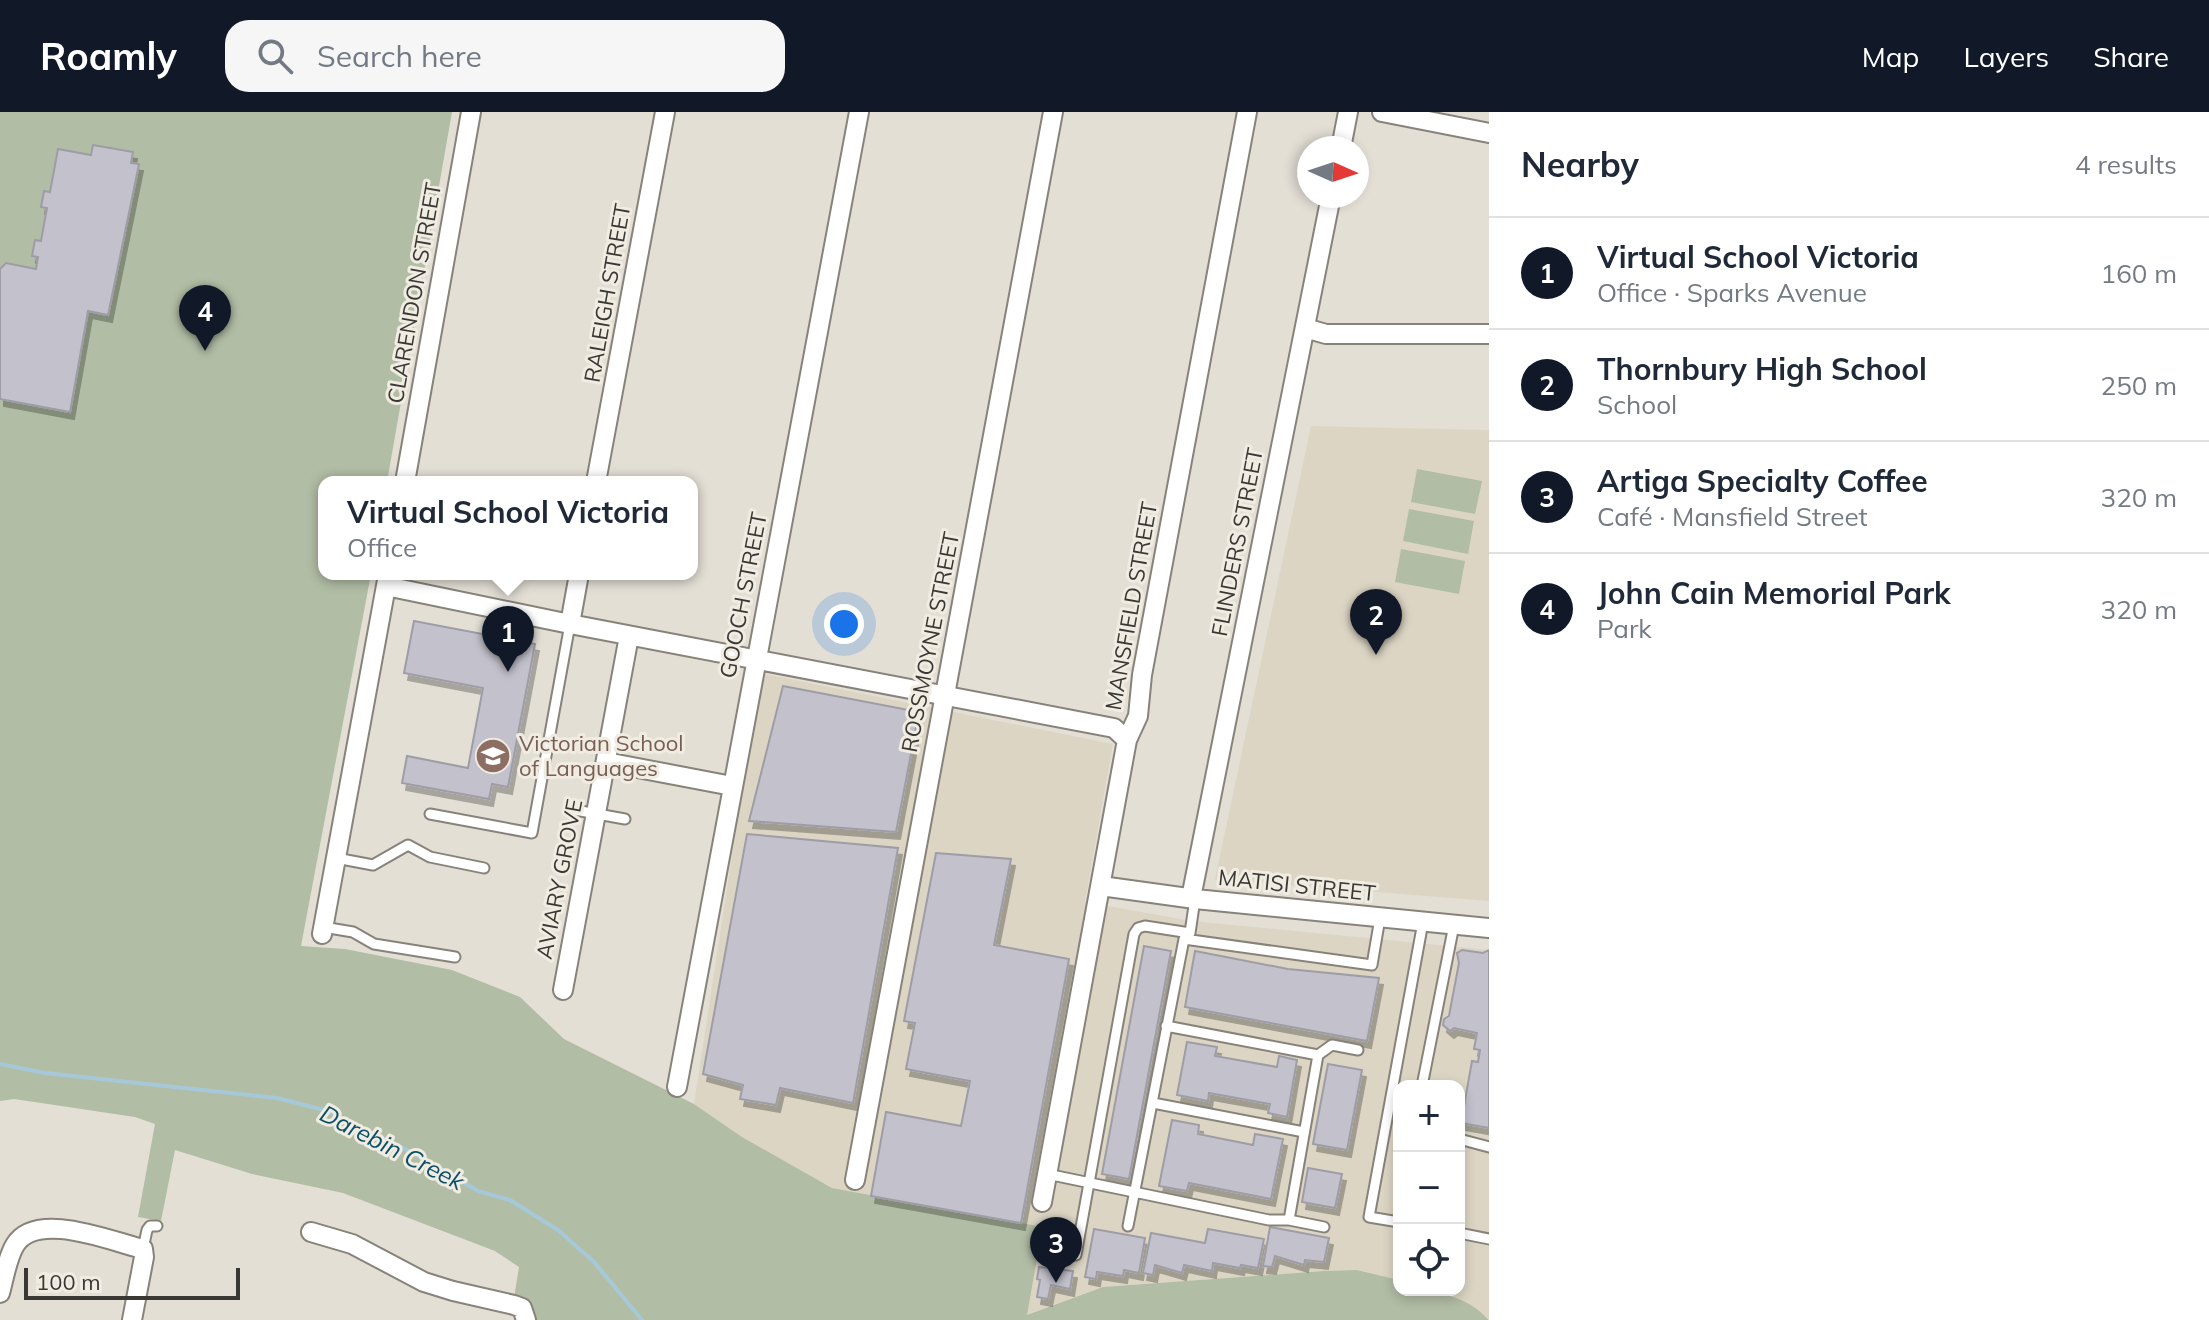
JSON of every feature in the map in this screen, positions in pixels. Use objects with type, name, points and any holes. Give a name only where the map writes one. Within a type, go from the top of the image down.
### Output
[{"type":"street","name":"CLARENDON STREET","points":[[406,476],[471,112]]},
{"type":"street","name":"RALEIGH STREET","points":[[597,476],[665,112]]},
{"type":"street","name":"GOOCH STREET","points":[[677,1087],[859,112]]},
{"type":"street","name":"ROSSMOYNE STREET","points":[[855,1180],[1053,112]]},
{"type":"street","name":"MANSFIELD STREET","points":[[1042,1202],[1127,740],[1138,716],[1142,675],[1247,112]]},
{"type":"street","points":[[1343,136],[1348,112]]},
{"type":"street","points":[[1382,112],[1489,133]]},
{"type":"street","name":"FLINDERS STREET","points":[[1193,899],[1329,208]]},
{"type":"street","points":[[1305,328],[1326,334],[1489,334]]},
{"type":"street","points":[[322,930],[387,580],[570,624],[1114,728],[1127,740]]},
{"type":"street","points":[[570,624],[578,580]]},
{"type":"street","name":"AVIARY GROVE","points":[[563,990],[629,636]]},
{"type":"street","points":[[606,762],[732,786]]},
{"type":"street","name":"MATISI STREET","points":[[1101,886],[1193,899],[1489,928]]},
{"type":"street","points":[[0,1293],[15,1245],[30,1230],[53,1227],[143,1249],[132,1320]]},
{"type":"street","points":[[311,1232],[352,1244],[424,1282],[522,1308],[526,1320]]},
{"type":"lane","points":[[430,814],[532,833],[570,624]]},
{"type":"lane","points":[[575,810],[625,819]]},
{"type":"lane","points":[[336,858],[373,865],[408,845],[430,857],[484,868]]},
{"type":"lane","points":[[1128,1226],[1193,899]]},
{"type":"lane","points":[[1076,1255],[1134,934],[1138,928],[1145,926],[1187,936],[1372,965],[1380,918]]},
{"type":"lane","points":[[1393,1221],[1369,1217],[1423,922]]},
{"type":"lane","points":[[1423,1080],[1454,925]]},
{"type":"lane","points":[[322,930],[353,932],[374,944],[455,957]]},
{"type":"lane","points":[[1166,1026],[1318,1055]]},
{"type":"lane","points":[[1289,1220],[1318,1055],[1332,1045],[1358,1050]]},
{"type":"lane","points":[[1153,1103],[1304,1132]]},
{"type":"lane","points":[[1465,1141],[1489,1147]]},
{"type":"lane","points":[[1047,1174],[1269,1220],[1289,1220],[1324,1227]]},
{"type":"lane","points":[[143,1249],[147,1230],[150,1226],[157,1226]]},
{"type":"lane","points":[[1465,1234],[1489,1239]]},
{"type":"shaded area","points":[[1311,426],[1489,430],[1489,901],[1215,879]]},
{"type":"shaded area","points":[[760,673],[1113,744],[1085,902],[1192,921],[1489,950],[1489,1318],[1451,1296],[1465,1296],[1465,1080],[1393,1080],[1393,1279],[1358,1270],[1103,1287],[1026,1315],[1038,1253],[871,1196],[832,1188],[742,1137],[694,1104]]},
{"type":"green space","points":[[0,112],[452,112],[388,476],[318,476],[318,580],[370,580],[301,946],[345,949],[452,970],[520,997],[564,1039],[694,1104],[742,1137],[832,1188],[1059,1230],[1056,1249],[1038,1253],[1027,1315],[1103,1287],[1357,1270],[1393,1279],[1393,1296],[1451,1296],[1470,1304],[1489,1320],[536,1320],[532,1309],[514,1298],[519,1267],[495,1251],[343,1193],[252,1174],[175,1150],[161,1221],[138,1217],[155,1124],[135,1117],[14,1099],[0,1101]]},
{"type":"green space","points":[[1417,469],[1482,481],[1475,514],[1411,502]]},
{"type":"green space","points":[[1409,509],[1474,521],[1468,554],[1403,541]]},
{"type":"green space","points":[[1401,549],[1465,561],[1459,594],[1395,582]]},
{"type":"building","points":[[93,145],[133,152],[131,163],[139,164],[108,315],[88,311],[70,412],[0,399],[0,269],[6,263],[36,269],[38,257],[32,256],[35,240],[41,241],[47,208],[41,207],[44,191],[50,192],[58,149],[91,155]]},
{"type":"building","points":[[414,621],[535,644],[508,787],[492,784],[489,799],[402,783],[407,756],[468,768],[483,688],[404,673]]},
{"type":"building","points":[[783,686],[919,712],[896,832],[749,821]]},
{"type":"building","points":[[747,834],[898,848],[853,1103],[780,1088],[776,1105],[740,1099],[743,1085],[703,1074]]},
{"type":"building","points":[[936,853],[1011,859],[994,945],[1069,959],[1021,1223],[871,1196],[886,1112],[961,1126],[970,1081],[906,1069],[915,1023],[904,1021]]},
{"type":"building","points":[[1144,946],[1171,951],[1129,1179],[1102,1174]]},
{"type":"building","points":[[1462,950],[1483,953],[1489,950],[1489,1128],[1465,1124],[1465,1100],[1472,1061],[1478,1062],[1480,1050],[1474,1049],[1477,1033],[1454,1028],[1450,1031],[1443,1025],[1444,1019],[1449,1016],[1459,963],[1457,953]]},
{"type":"building","points":[[1195,951],[1288,969],[1379,978],[1367,1041],[1185,1007]]},
{"type":"building","points":[[1187,1042],[1217,1047],[1215,1056],[1277,1067],[1279,1056],[1297,1060],[1287,1117],[1268,1113],[1270,1104],[1209,1093],[1208,1101],[1177,1095]]},
{"type":"building","points":[[1328,1064],[1362,1070],[1347,1150],[1313,1144]]},
{"type":"building","points":[[1172,1120],[1199,1125],[1198,1134],[1253,1145],[1255,1134],[1283,1139],[1271,1199],[1189,1183],[1187,1191],[1159,1186]]},
{"type":"building","points":[[1308,1168],[1342,1174],[1335,1208],[1302,1202]]},
{"type":"building","points":[[1270,1227],[1329,1238],[1324,1262],[1305,1260],[1304,1265],[1275,1256],[1272,1267],[1263,1266]]},
{"type":"building","points":[[1094,1229],[1145,1238],[1139,1273],[1124,1270],[1123,1276],[1097,1272],[1096,1279],[1085,1277]]},
{"type":"building","points":[[1208,1229],[1264,1239],[1258,1268],[1213,1263],[1212,1271],[1184,1265],[1182,1273],[1155,1265],[1153,1275],[1143,1273],[1151,1233],[1205,1243]]},
{"type":"building","points":[[1039,1267],[1073,1271],[1070,1289],[1051,1285],[1048,1299],[1037,1297]]},
{"type":"waterway","name":"Darebin Creek","points":[[0,1064],[45,1073],[277,1098],[324,1110],[409,1151],[478,1191],[510,1200],[558,1230],[594,1262],[642,1320]]},
{"type":"place","name":"John Cain Memorial Park","points":[[205,351]]},
{"type":"place","name":"Thornbury High School","points":[[1376,655]]},
{"type":"place","name":"Virtual School Victoria","points":[[508,672]]},
{"type":"place","name":"Victorian School of Languages","points":[[493,756]]},
{"type":"place","name":"Artiga Specialty Coffee","points":[[1056,1283]]}]
